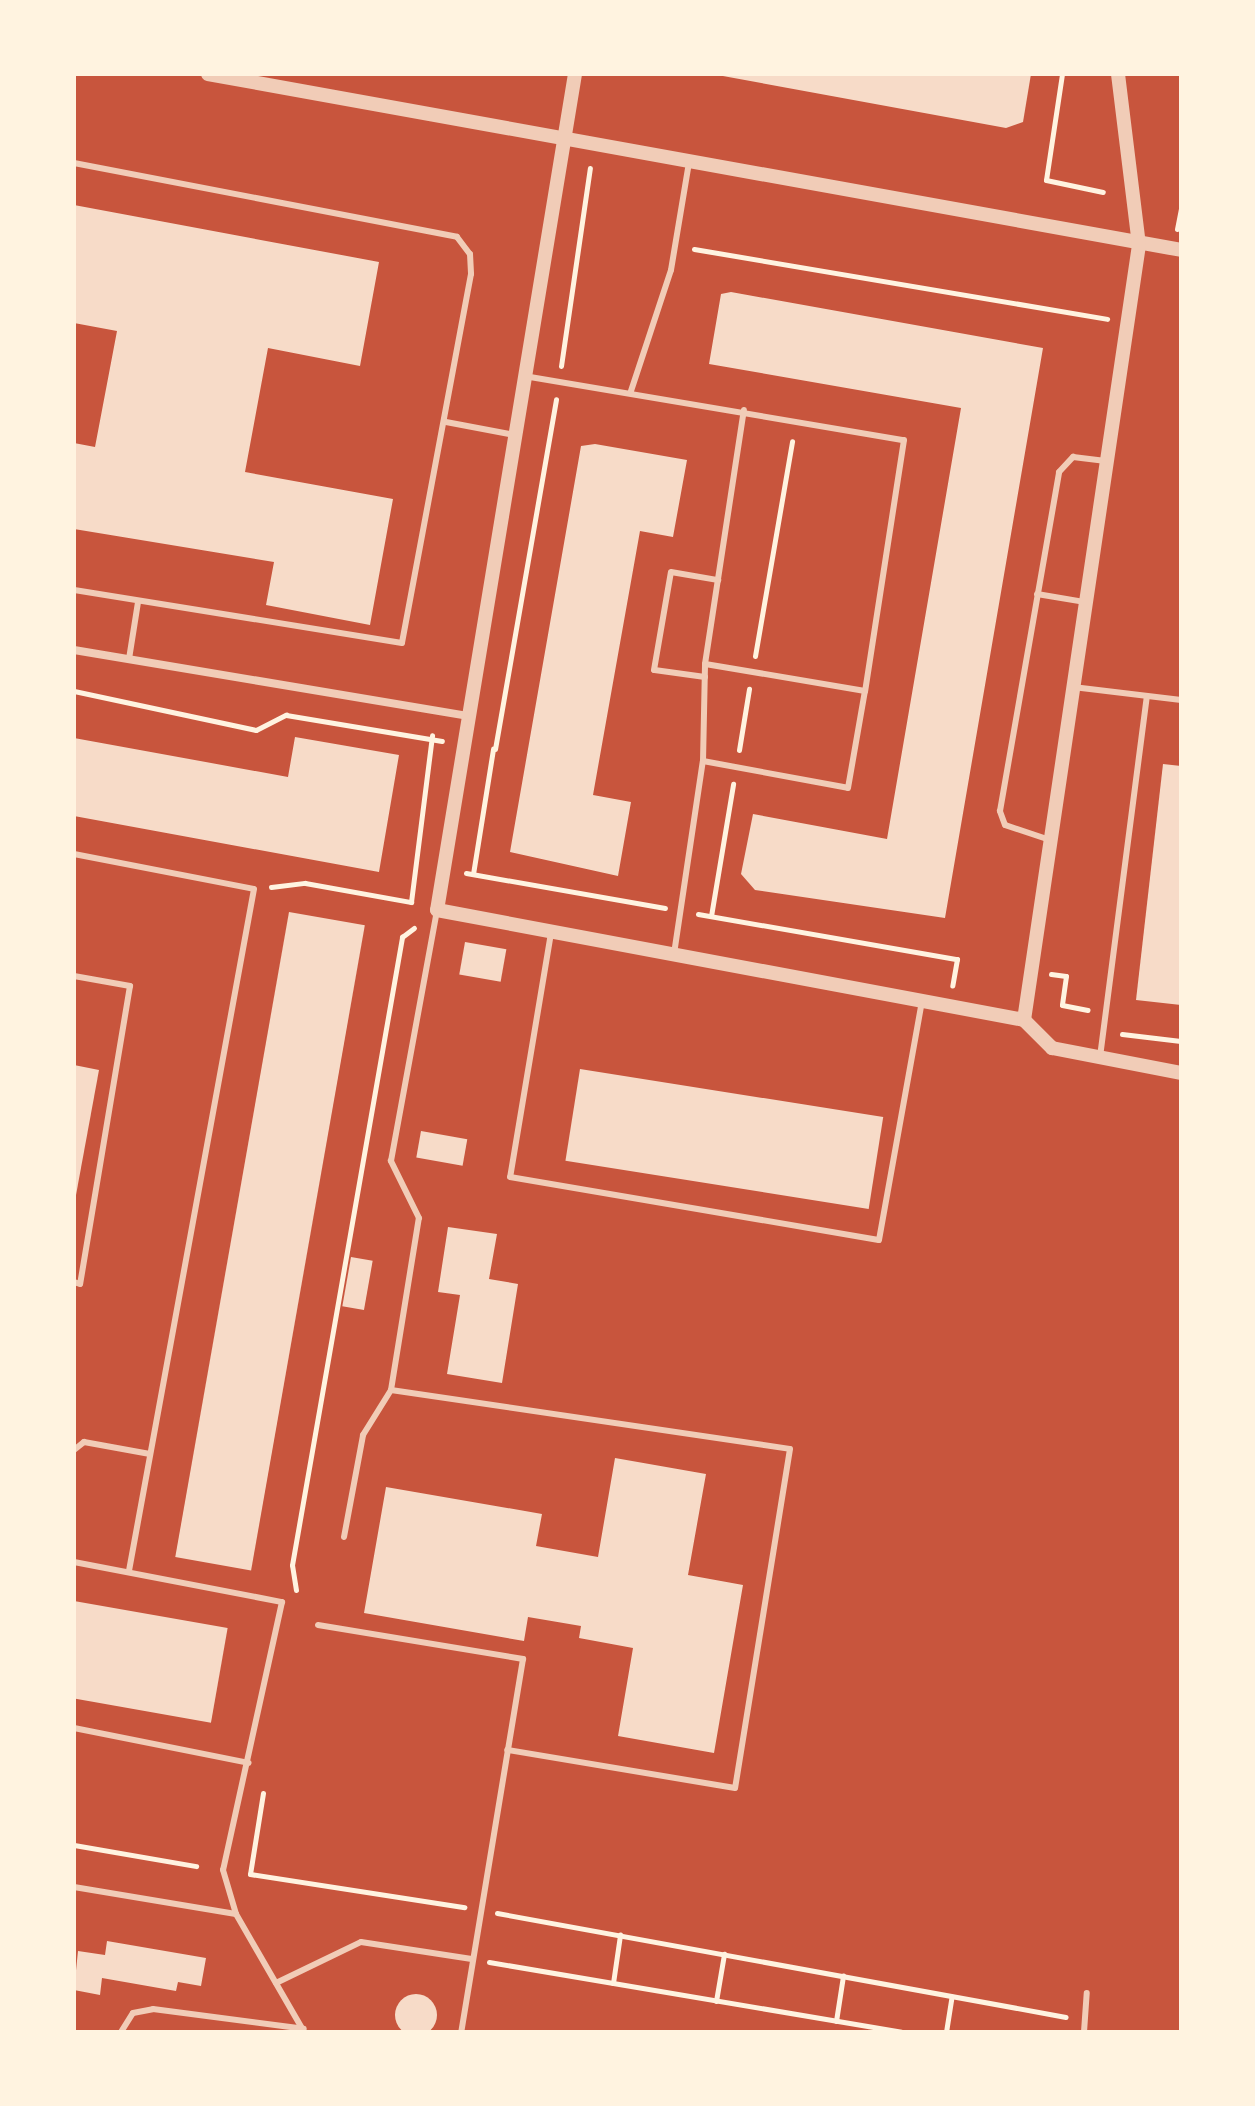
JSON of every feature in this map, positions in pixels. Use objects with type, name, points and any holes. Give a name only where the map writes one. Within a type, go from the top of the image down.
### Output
[{"type":"street","points":[[208,74],[254,78],[566,142],[1181,250]]},
{"type":"street","points":[[575,74],[530,377],[467,716],[437,910],[1024,1020],[1052,1048],[1099,1060],[1181,1073]]},
{"type":"street","points":[[1024,1020],[1139,245],[1118,74]]},
{"type":"street","points":[[74,650],[467,716]]},
{"type":"lane","points":[[74,163],[457,237],[470,254],[471,274],[446,422],[402,643],[74,590]]},
{"type":"lane","points":[[631,391],[676,245],[689,163]]},
{"type":"lane","points":[[530,377],[744,410],[904,440],[848,788],[703,761]]},
{"type":"lane","points":[[673,956],[703,761],[705,664],[744,410]]},
{"type":"lane","points":[[446,422],[519,435]]},
{"type":"lane","points":[[1050,840],[1005,825],[1000,811],[1059,472],[1073,457],[1106,461]]},
{"type":"lane","points":[[705,677],[654,670],[671,572],[718,580]]},
{"type":"lane","points":[[1037,594],[1086,602]]},
{"type":"lane","points":[[129,659],[138,602]]},
{"type":"lane","points":[[705,664],[865,691]]},
{"type":"lane","points":[[1073,687],[1181,700]]},
{"type":"lane","points":[[1099,1060],[1147,696]]},
{"type":"lane","points":[[74,854],[254,889],[129,1571]]},
{"type":"lane","points":[[344,1537],[363,1435],[391,1390],[419,1218],[391,1161],[437,910]]},
{"type":"lane","points":[[551,933],[510,1177],[879,1240],[922,1001]]},
{"type":"lane","points":[[74,976],[130,986],[80,1284],[74,1282]]},
{"type":"lane","points":[[391,1390],[790,1449],[735,1788],[507,1750]]},
{"type":"lane","points":[[74,1450],[84,1442],[150,1454]]},
{"type":"lane","points":[[74,1562],[282,1602],[223,1870],[236,1914],[304,2030]]},
{"type":"lane","points":[[318,1625],[523,1659],[461,2032]]},
{"type":"lane","points":[[74,1728],[249,1763]]},
{"type":"lane","points":[[74,1887],[236,1914]]},
{"type":"lane","points":[[276,1983],[361,1942],[472,1959]]},
{"type":"lane","points":[[1084,2032],[1082,2020],[1087,1993]]},
{"type":"lane","points":[[121,2032],[133,2013],[153,2009],[304,2030]]},
{"type":"path","points":[[1062,74],[1046,180],[1103,192]]},
{"type":"path","points":[[473,874],[559,381],[590,168]]},
{"type":"path","points":[[1177,230],[1181,208]]},
{"type":"path","points":[[676,245],[1111,320]]},
{"type":"path","points":[[531,477],[542,480]]},
{"type":"path","points":[[74,691],[256,730],[286,715],[431,737],[411,902],[305,883],[254,889]]},
{"type":"path","points":[[484,748],[495,749]]},
{"type":"path","points":[[295,1594],[292,1565],[402,937],[437,910]]},
{"type":"path","points":[[1050,974],[1066,976],[1062,1005],[1106,1012]]},
{"type":"path","points":[[1103,1032],[1181,1041]]},
{"type":"path","points":[[264,1785],[250,1874],[480,1910],[1082,2020]]},
{"type":"path","points":[[74,1845],[196,1866]]},
{"type":"path","points":[[613,1983],[620,1935]]},
{"type":"path","points":[[716,2001],[724,1954]]},
{"type":"path","points":[[472,1959],[901,2032]]},
{"type":"path","points":[[836,2021],[843,1976]]},
{"type":"path","points":[[946,2032],[952,1996]]},
{"type":"building","points":[[712,74],[1031,74],[1023,122],[1006,128]]},
{"type":"building","points":[[74,205],[379,262],[360,366],[268,348],[245,472],[393,499],[370,625],[266,605],[274,562],[74,529],[74,443],[95,447],[117,331],[74,323]]},
{"type":"building","points":[[731,292],[1043,348],[945,918],[755,890],[741,874],[753,814],[887,839],[961,408],[709,364],[721,294]]},
{"type":"building","points":[[595,444],[687,460],[673,537],[640,531],[593,795],[631,802],[618,876],[510,852],[581,446]]},
{"type":"building","points":[[295,737],[399,755],[379,872],[74,816],[74,738],[288,777]]},
{"type":"building","points":[[1163,764],[1181,766],[1181,1005],[1136,1000]]},
{"type":"building","points":[[289,912],[365,925],[251,1570],[175,1557]]},
{"type":"building","points":[[465,942],[506,949],[501,982],[459,974]]},
{"type":"building","points":[[74,1065],[99,1070],[76,1195],[74,1194]]},
{"type":"building","points":[[580,1069],[883,1117],[869,1209],[565,1161]]},
{"type":"building","points":[[421,1131],[467,1139],[463,1166],[416,1158]]},
{"type":"building","points":[[448,1227],[497,1234],[489,1279],[518,1284],[502,1383],[447,1374],[460,1295],[438,1292]]},
{"type":"building","points":[[351,1257],[373,1261],[364,1310],[342,1306]]},
{"type":"building","points":[[615,1458],[706,1474],[688,1575],[743,1585],[714,1753],[618,1736],[633,1648],[579,1638],[581,1626],[528,1617],[524,1641],[364,1613],[386,1487],[542,1514],[536,1546],[598,1557]]},
{"type":"building","points":[[74,1601],[228,1628],[211,1723],[74,1698]]},
{"type":"building","points":[[107,1941],[206,1958],[201,1986],[178,1982],[176,1991],[102,1978],[100,1995],[74,1990],[78,1951],[105,1955]]},
{"type":"building","points":[[416,1994],[431,2000],[437,2015],[431,2030],[416,2036],[401,2030],[395,2015],[401,2000]]}]
